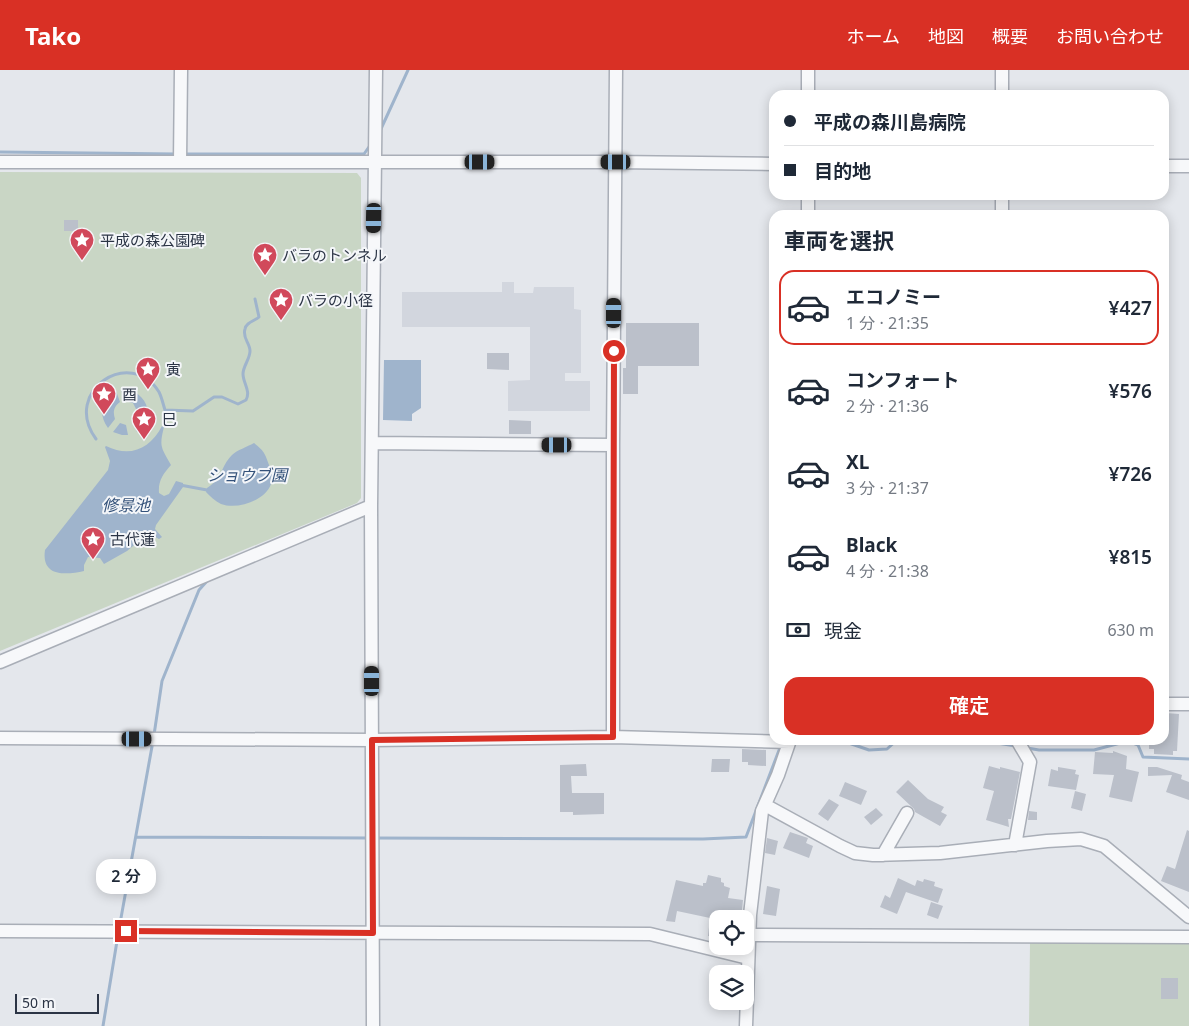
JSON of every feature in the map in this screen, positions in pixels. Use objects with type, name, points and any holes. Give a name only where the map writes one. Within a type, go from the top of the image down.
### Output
[{"type":"street","points":[[180,70],[180,162]]},
{"type":"street","points":[[373,1026],[371,506],[376,70]]},
{"type":"street","points":[[613,737],[616,70]]},
{"type":"street","points":[[808,70],[808,90]]},
{"type":"street","points":[[1002,70],[1002,90]]},
{"type":"street","points":[[0,162],[616,162],[769,164]]},
{"type":"street","points":[[1169,166],[1189,166]]},
{"type":"street","points":[[372,443],[613,445]]},
{"type":"street","points":[[0,662],[371,506]]},
{"type":"street","points":[[1169,704],[1189,704]]},
{"type":"street","points":[[0,738],[372,740],[613,737],[769,741]]},
{"type":"street","points":[[752,910],[762,811],[788,745]]},
{"type":"street","points":[[1015,845],[1030,762],[1020,745]]},
{"type":"street","points":[[765,805],[855,853],[883,855],[940,853],[1081,839],[1104,846],[1189,918]]},
{"type":"street","points":[[883,855],[906,813]]},
{"type":"street","points":[[0,931],[650,934],[748,958]]},
{"type":"street","points":[[754,934],[1189,937]]},
{"type":"street","points":[[746,1026],[748,955]]},
{"type":"shaded area","points":[[502,282],[514,282],[514,293],[533,293],[534,287],[574,287],[574,309],[581,310],[581,373],[565,373],[565,381],[590,381],[590,411],[508,411],[508,381],[530,380],[530,327],[402,327],[402,292],[502,292]]},
{"type":"green space","points":[[0,172],[357,173],[361,178],[361,498],[357,503],[0,651]]},
{"type":"green space","points":[[1030,943],[1189,943],[1189,1026],[1029,1026]]},
{"type":"water","points":[[384,360],[421,360],[421,408],[412,414],[412,421],[383,420]]},
{"type":"water","points":[[128,389],[142,398],[148,413],[137,411],[133,403],[125,401],[121,390]]},
{"type":"water","points":[[116,391],[120,402],[114,410],[115,419],[108,428],[102,413],[104,403]]},
{"type":"water","points":[[136,418],[147,419],[137,432],[133,422]]},
{"type":"water","points":[[120,423],[126,425],[128,435],[113,432]]},
{"type":"water","name":"修景池","points":[[162,426],[164,427],[162,447],[171,465],[159,485],[159,493],[164,496],[169,494],[176,481],[183,483],[183,487],[156,525],[155,529],[162,537],[159,539],[150,534],[145,536],[127,551],[104,564],[100,558],[88,557],[84,565],[84,571],[63,573],[51,570],[45,559],[45,550],[108,470],[110,461],[105,447],[123,451],[138,449],[152,441]]},
{"type":"water","name":"ショウブ園","points":[[254,443],[264,452],[271,472],[272,481],[268,490],[250,503],[227,506],[219,503],[206,492],[207,488],[216,480],[232,455]]},
{"type":"building","points":[[64,220],[78,220],[78,231],[64,231]]},
{"type":"building","points":[[626,323],[699,323],[699,366],[638,366],[638,394],[623,394],[623,368],[626,368]]},
{"type":"building","points":[[487,353],[509,353],[509,370],[487,369]]},
{"type":"building","points":[[509,420],[531,421],[531,434],[509,434]]},
{"type":"building","points":[[1169,713],[1179,714],[1177,751],[1173,751],[1173,755],[1154,754],[1154,749],[1149,749],[1149,745],[1169,745]]},
{"type":"building","points":[[742,749],[766,750],[766,766],[748,765],[748,762],[742,762]]},
{"type":"building","points":[[1113,751],[1127,756],[1126,769],[1139,772],[1132,802],[1109,797],[1114,775],[1093,774],[1095,752],[1113,753]]},
{"type":"building","points":[[712,759],[730,759],[729,772],[711,772]]},
{"type":"building","points":[[586,764],[587,776],[571,776],[572,793],[604,793],[604,814],[573,815],[573,812],[560,812],[560,765]]},
{"type":"building","points":[[989,766],[1020,772],[1011,819],[1008,819],[1009,827],[986,820],[994,791],[983,788]]},
{"type":"building","points":[[1058,767],[1076,770],[1075,774],[1079,775],[1076,790],[1048,786],[1051,769],[1058,771]]},
{"type":"building","points":[[1148,767],[1157,767],[1182,775],[1181,779],[1189,782],[1189,800],[1166,792],[1172,775],[1148,776]]},
{"type":"building","points":[[908,780],[928,799],[944,807],[941,812],[947,815],[940,826],[915,812],[896,792]]},
{"type":"building","points":[[845,782],[867,791],[861,805],[839,796]]},
{"type":"building","points":[[1075,791],[1086,794],[1082,811],[1071,808]]},
{"type":"building","points":[[829,799],[839,805],[828,821],[818,814]]},
{"type":"building","points":[[876,808],[883,815],[871,825],[864,817]]},
{"type":"building","points":[[1029,811],[1037,812],[1037,820],[1028,820]]},
{"type":"building","points":[[1187,830],[1189,831],[1189,892],[1161,881],[1167,866],[1175,869]]},
{"type":"building","points":[[790,832],[808,838],[806,843],[813,846],[809,858],[783,848]]},
{"type":"building","points":[[767,838],[778,841],[775,855],[765,853]]},
{"type":"building","points":[[708,875],[721,878],[724,886],[730,888],[728,898],[743,900],[742,910],[709,910],[709,918],[677,911],[675,922],[666,921],[676,880],[703,886],[703,883],[706,883]]},
{"type":"building","points":[[898,878],[915,886],[917,880],[923,882],[924,879],[935,882],[934,886],[943,889],[938,903],[906,892],[897,914],[880,907],[885,895],[890,898]]},
{"type":"building","points":[[767,886],[780,889],[776,916],[763,914]]},
{"type":"building","points":[[931,902],[943,906],[938,919],[927,915]]},
{"type":"building","points":[[1161,978],[1178,978],[1178,999],[1161,999]]},
{"type":"waterway","points":[[380,131],[408,70]]},
{"type":"waterway","points":[[183,154],[364,154],[371,144]]},
{"type":"waterway","points":[[0,152],[176,154]]},
{"type":"waterway","points":[[96,439],[88,421],[87,405],[93,391],[104,380],[118,374],[132,373],[147,379],[159,392],[165,410],[193,411],[214,397],[222,397],[238,404],[246,400],[248,393],[243,374],[250,351],[244,332],[247,325],[259,317],[255,299]]},
{"type":"waterway","points":[[180,485],[207,490]]},
{"type":"waterway","points":[[154,735],[162,681],[199,590],[208,580]]},
{"type":"waterway","points":[[119,929],[153,741]]},
{"type":"waterway","points":[[375,838],[703,839],[746,837],[781,745]]},
{"type":"waterway","points":[[854,745],[869,750],[887,749],[891,745]]},
{"type":"waterway","points":[[1010,745],[1016,746]]},
{"type":"waterway","points":[[1027,748],[1039,750],[1094,750],[1113,745]]},
{"type":"waterway","points":[[1138,745],[1143,757],[1189,759]]},
{"type":"waterway","points":[[136,837],[369,838]]},
{"type":"waterway","points":[[103,1026],[118,935]]},
{"type":"place","name":"平成の森公園碑","points":[[82,261]]},
{"type":"place","name":"バラのトンネル","points":[[265,276]]},
{"type":"place","name":"バラの小径","points":[[281,321]]},
{"type":"place","name":"寅","points":[[148,390]]},
{"type":"place","name":"酉","points":[[104,415]]},
{"type":"place","name":"巳","points":[[144,440]]},
{"type":"place","name":"古代蓮","points":[[93,560]]},
{"type":"route","points":[[126,931],[373,933],[372,740],[613,737],[614,351]]}]
